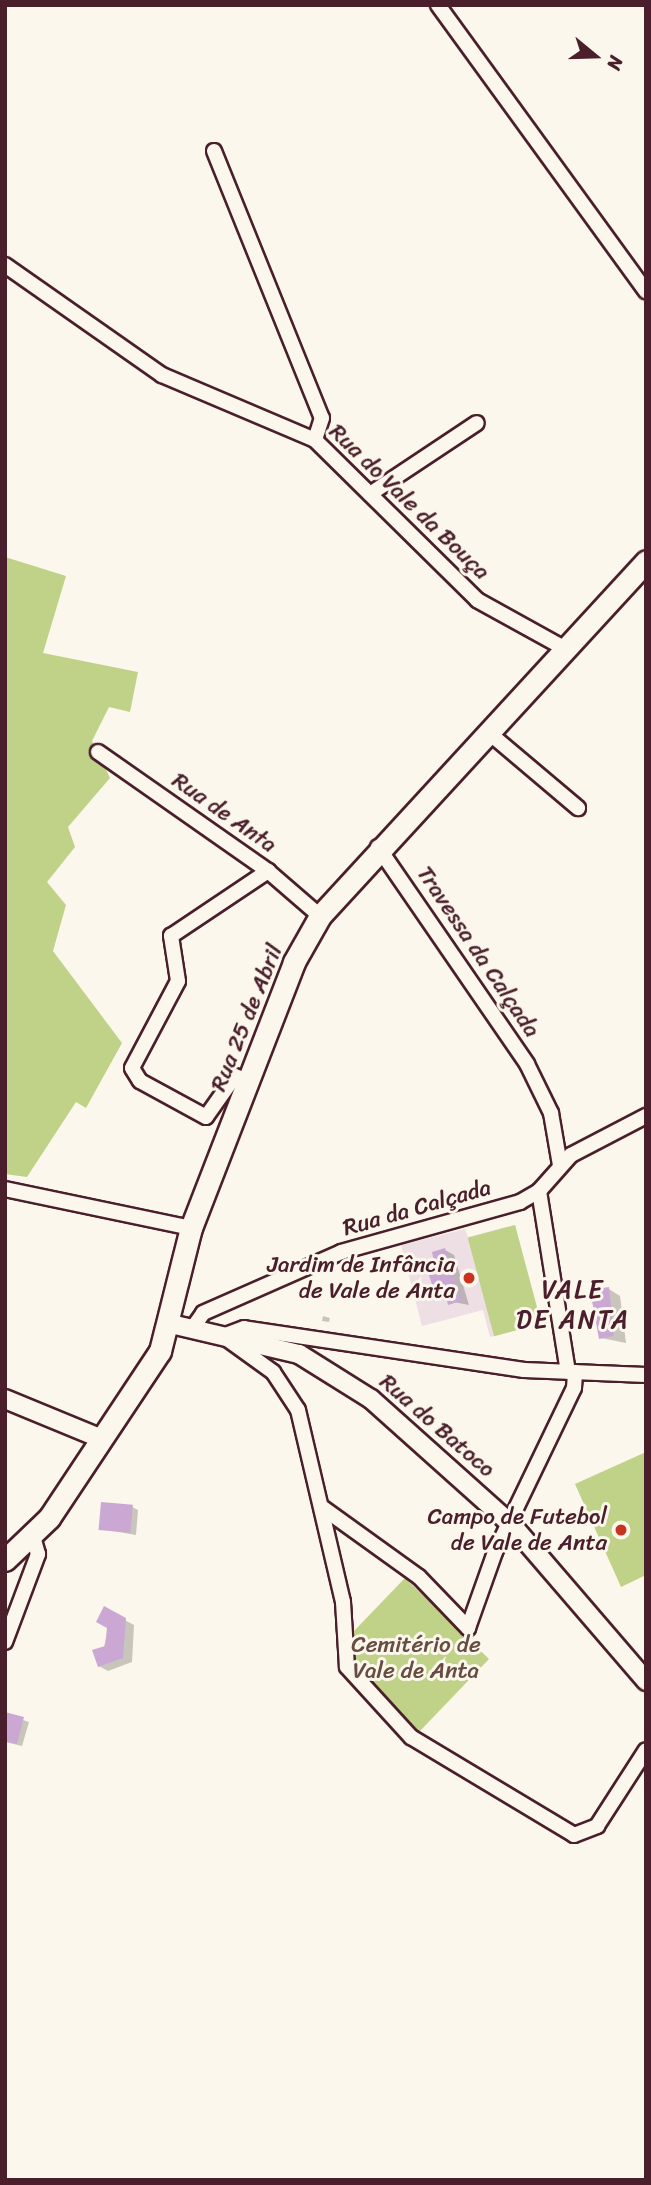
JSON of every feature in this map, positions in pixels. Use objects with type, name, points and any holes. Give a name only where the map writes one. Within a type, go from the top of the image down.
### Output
[{"type":"main road","name":"Rua 25 de Abril","points":[[5,1560],[33,1537],[102,1439],[171,1324],[191,1228],[294,962],[320,916],[378,847],[646,561]]},
{"type":"street","points":[[438,5],[646,291]]},
{"type":"street","points":[[214,151],[321,418],[316,440]]},
{"type":"street","name":"Rua do Vale da Bouça","points":[[5,265],[162,375],[316,440],[477,600],[564,648]]},
{"type":"street","points":[[370,495],[477,423]]},
{"type":"street","points":[[488,732],[578,808]]},
{"type":"street","name":"Rua de Anta","points":[[98,752],[268,871],[320,916]]},
{"type":"street","name":"Travessa da Calçada","points":[[378,847],[527,1064],[551,1113],[560,1165]]},
{"type":"street","points":[[250,1081],[235,1076],[206,1117],[140,1081],[132,1068],[178,981],[171,936],[268,871]]},
{"type":"street","name":"Rua da Calçada","points":[[192,1329],[203,1313],[341,1252],[520,1202],[539,1191],[560,1165],[646,1116]]},
{"type":"street","points":[[5,1189],[191,1228]]},
{"type":"street","points":[[323,1508],[419,1577],[468,1628],[574,1388],[539,1191]]},
{"type":"street","name":"Rua do Batoco","points":[[171,1324],[223,1336],[327,1367],[439,1456],[512,1525],[646,1681]]},
{"type":"street","points":[[223,1336],[244,1328],[572,1372],[646,1375]]},
{"type":"street","points":[[223,1336],[287,1387],[323,1508],[343,1602],[347,1667],[429,1752],[573,1835],[597,1826],[646,1750]]},
{"type":"street","points":[[5,1399],[102,1439]]},
{"type":"street","points":[[5,1642],[38,1554],[33,1537]]},
{"type":"shaded area","name":"Jardim de Infância de Vale de Anta","points":[[515,1225],[541,1324],[490,1337],[483,1310],[422,1326],[401,1245],[465,1229],[468,1237]]},
{"type":"green space","points":[[5,557],[66,576],[43,653],[138,672],[130,712],[109,707],[92,741],[110,778],[68,827],[75,847],[47,882],[66,905],[53,951],[122,1043],[86,1108],[76,1102],[27,1177],[5,1174]]},
{"type":"green space","points":[[515,1225],[541,1324],[494,1336],[468,1238]]},
{"type":"green space","name":"Campo de Futebol de Vale de Anta","points":[[646,1452],[646,1575],[621,1587],[575,1484]]},
{"type":"green space","name":"Cemitério de Vale de Anta","points":[[405,1578],[489,1659],[419,1732],[367,1682],[351,1649],[354,1631]]},
{"type":"building","points":[[445,1248],[461,1301],[448,1305],[446,1297],[437,1300],[425,1263],[434,1261],[432,1252]]},
{"type":"building","points":[[609,1287],[614,1336],[599,1339],[590,1290]]},
{"type":"building","points":[[101,1502],[133,1505],[130,1533],[99,1530]]},
{"type":"building","points":[[104,1606],[126,1618],[123,1658],[98,1667],[92,1650],[105,1646],[107,1628],[96,1622]]},
{"type":"building","points":[[5,1712],[24,1717],[17,1744],[5,1741]]},
{"type":"place","name":"Jardim de Infância de Vale de Anta","points":[[469,1278]]},
{"type":"place","name":"Campo de Futebol de Vale de Anta","points":[[621,1530]]},
{"type":"district","name":"VALE DE ANTA","points":[[573,1305]]}]
